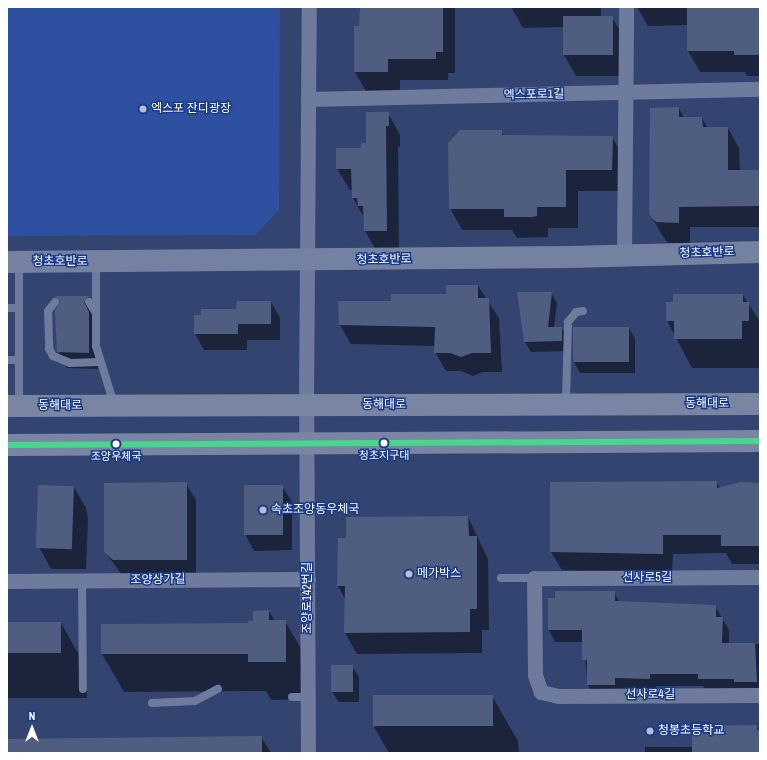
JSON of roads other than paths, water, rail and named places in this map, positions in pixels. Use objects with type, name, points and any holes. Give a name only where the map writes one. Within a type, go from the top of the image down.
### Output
[{"type":"main road","name":"동해대로","points":[[13,406],[760,404]]},
{"type":"main road","points":[[7,445],[307,442],[760,441]]},
{"type":"street","name":"조양로142번길","points":[[308,753],[306,405],[309,7]]},
{"type":"street","points":[[624,256],[626,7]]},
{"type":"street","name":"엑스포로1길","points":[[308,99],[760,89]]},
{"type":"street","name":"청초호반로","points":[[13,262],[307,261],[624,256],[760,252]]},
{"type":"street","name":"선사로5길","points":[[534,578],[760,577]]},
{"type":"street","name":"선사로4길","points":[[534,578],[535,675],[541,692],[559,696],[760,695]]},
{"type":"street","name":"조양상가길","points":[[7,582],[308,579]]},
{"type":"lane","points":[[13,262],[18,308],[19,360],[13,406]]},
{"type":"lane","points":[[96,262],[96,346],[115,406]]},
{"type":"lane","points":[[55,302],[48,311],[49,349],[52,356],[70,363],[100,362]]},
{"type":"lane","points":[[89,302],[96,314]]},
{"type":"lane","points":[[7,308],[18,308]]},
{"type":"lane","points":[[566,404],[568,322],[576,312],[583,310]]},
{"type":"lane","points":[[7,360],[19,360]]},
{"type":"lane","points":[[501,578],[534,578]]},
{"type":"lane","points":[[82,581],[83,689]]},
{"type":"lane","points":[[152,703],[195,701],[218,690]]},
{"type":"lane","points":[[292,697],[308,697]]},
{"type":"place","name":"엑스포 잔디광장","points":[[143,109]]},
{"type":"place","name":"청초지구대","points":[[384,443]]},
{"type":"place","name":"조양우체국","points":[[116,444]]},
{"type":"place","name":"속초조양동우체국","points":[[263,510]]},
{"type":"place","name":"메가박스","points":[[409,574]]},
{"type":"place","name":"청봉초등학교","points":[[650,731]]}]
